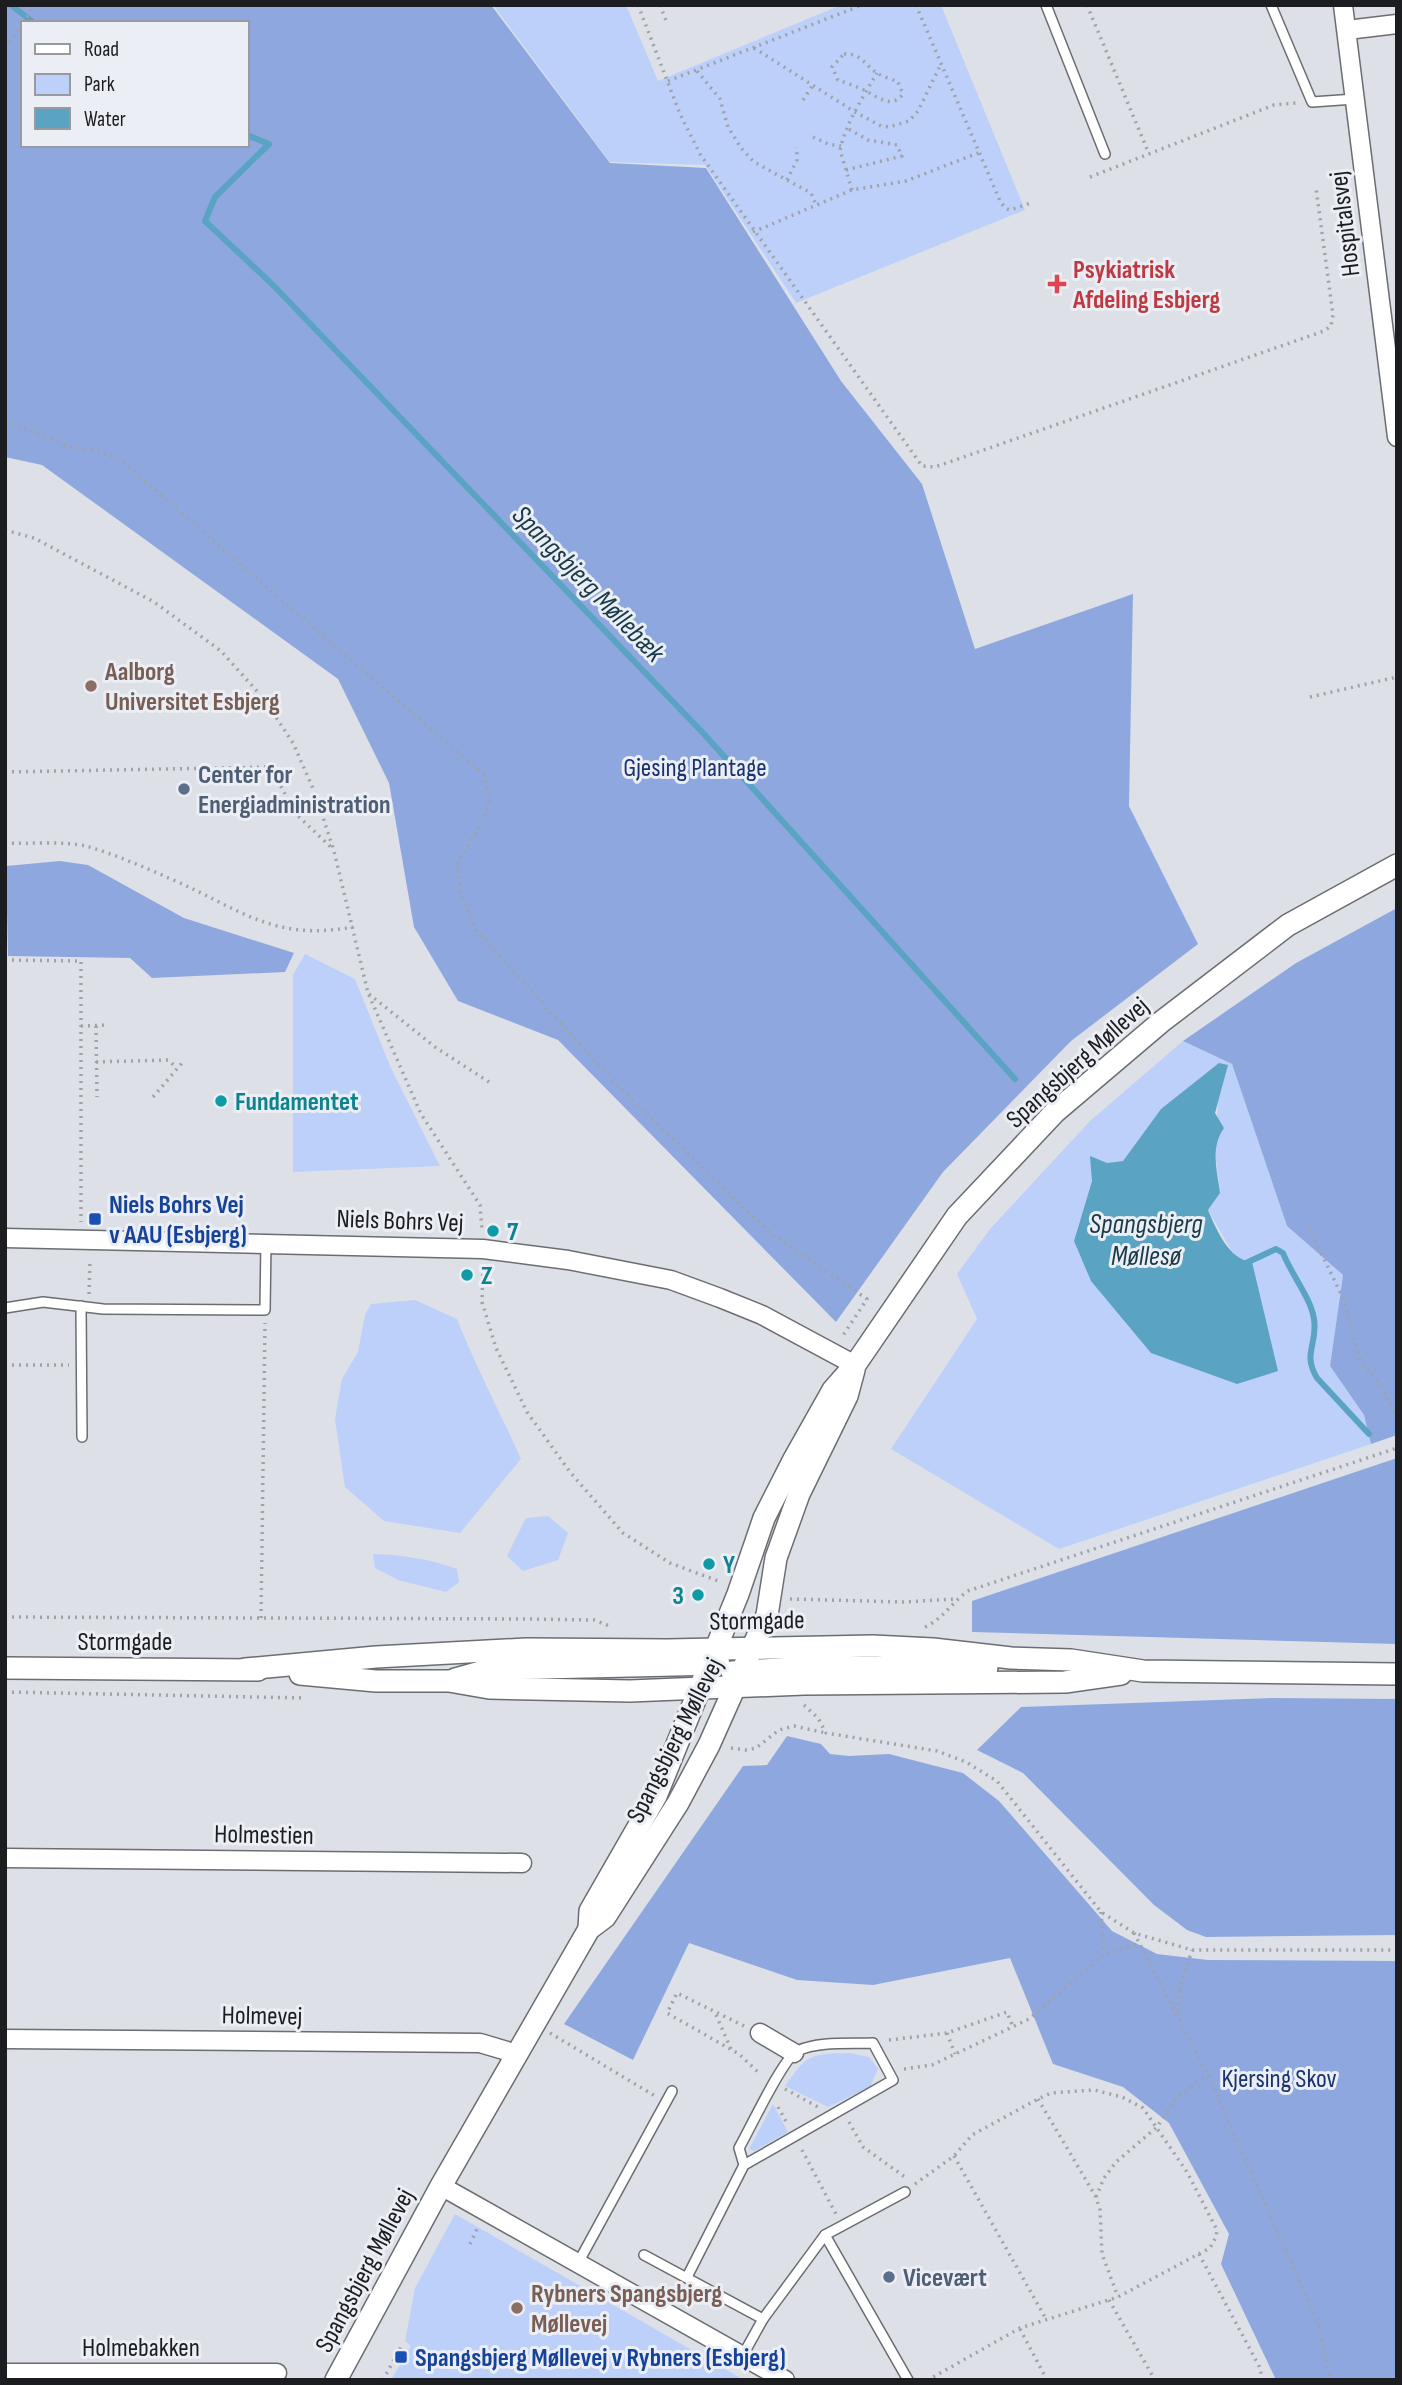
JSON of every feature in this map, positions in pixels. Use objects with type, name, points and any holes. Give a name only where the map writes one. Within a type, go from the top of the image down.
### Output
[{"type":"street","name":"Hospitalsvej","points":[[1343,5],[1397,437]]},
{"type":"street","points":[[1347,30],[1397,24]]},
{"type":"street","name":"Spangsbjerg Møllevej","points":[[589,1929],[590,1911],[656,1796],[740,1589],[764,1518],[793,1461],[833,1390],[855,1366],[957,1216],[1055,1112],[1161,1022],[1289,925],[1397,865]]},
{"type":"street","name":"Niels Bohrs Vej","points":[[5,1238],[483,1249],[568,1260],[671,1280],[762,1315],[855,1366]]},
{"type":"street","name":"Spangsbjerg Møllevej","points":[[336,2380],[441,2186],[589,1929],[605,1917],[678,1803],[709,1745],[767,1615],[776,1558],[799,1494],[847,1396],[855,1366]]},
{"type":"street","name":"Stormgade","points":[[245,1669],[376,1657],[526,1649],[712,1657],[752,1648],[873,1646],[1071,1660],[1143,1671],[1397,1674]]},
{"type":"street","points":[[449,1681],[491,1669],[712,1657]]},
{"type":"street","points":[[699,1688],[729,1672],[738,1678],[807,1667],[1006,1668],[1026,1658]]},
{"type":"street","name":"Stormgade","points":[[5,1668],[245,1669],[376,1681],[449,1681],[489,1688],[631,1691],[699,1688]]},
{"type":"street","name":"Stormgade","points":[[738,1678],[1065,1682],[1143,1671]]},
{"type":"street","name":"Holmestien","points":[[5,1858],[522,1863]]},
{"type":"street","points":[[760,2032],[794,2053]]},
{"type":"street","name":"Holmevej","points":[[5,2039],[480,2043],[517,2054]]},
{"type":"street","name":"Spangsbjerg Møllevej","points":[[441,2186],[785,2380]]},
{"type":"street","name":"Holmebakken","points":[[5,2373],[277,2373]]},
{"type":"lane","points":[[1046,5],[1105,154]]},
{"type":"lane","points":[[1271,5],[1312,102],[1355,99]]},
{"type":"lane","points":[[5,1308],[43,1302],[85,1307],[265,1310],[266,1242]]},
{"type":"lane","points":[[82,1437],[85,1307]]},
{"type":"lane","points":[[687,2277],[744,2165],[893,2080],[873,2043],[811,2046],[794,2053],[739,2148],[744,2165]]},
{"type":"lane","points":[[578,2263],[672,2091]]},
{"type":"lane","points":[[743,2356],[763,2319],[825,2235],[905,2192]]},
{"type":"lane","points":[[825,2235],[908,2380]]},
{"type":"lane","points":[[644,2255],[763,2319]]},
{"type":"path","points":[[24,21],[34,5]]},
{"type":"path","points":[[638,5],[680,114],[700,154],[913,457],[922,466],[934,467],[1324,331],[1331,326],[1333,315],[1316,188]]},
{"type":"path","points":[[660,5],[667,23]]},
{"type":"path","points":[[668,81],[862,5]]},
{"type":"path","points":[[916,5],[978,153],[1005,208],[1016,209],[1031,203]]},
{"type":"path","points":[[1087,5],[1149,154]]},
{"type":"path","points":[[5,48],[21,25]]},
{"type":"path","points":[[754,48],[881,126],[898,126],[909,121],[918,111],[941,64]]},
{"type":"path","points":[[844,54],[860,56],[877,74],[898,82],[903,94],[898,100],[891,102],[867,91],[838,80],[832,67],[836,60],[844,54]]},
{"type":"path","points":[[696,70],[720,99],[728,127],[754,162],[810,193],[816,205]]},
{"type":"path","points":[[852,190],[840,150],[847,128],[877,74]]},
{"type":"path","points":[[803,100],[813,85]]},
{"type":"path","points":[[1090,177],[1274,105],[1312,102]]},
{"type":"path","points":[[846,170],[902,156],[897,145],[868,140],[847,128]]},
{"type":"path","points":[[813,137],[841,146]]},
{"type":"path","points":[[788,180],[797,160],[797,147]]},
{"type":"path","points":[[753,232],[852,190],[906,181],[978,153]]},
{"type":"path","points":[[5,421],[69,447],[97,450],[120,460],[483,774],[490,797],[482,823],[457,863],[461,894],[476,930],[619,1087],[770,1233],[867,1299],[831,1353]]},
{"type":"path","points":[[5,530],[34,538],[154,602],[220,651],[264,699],[293,743],[315,793],[334,851],[368,993],[421,1114],[480,1205],[482,1302],[496,1348],[527,1412],[570,1472],[622,1533],[670,1563],[740,1589]]},
{"type":"path","points":[[1310,697],[1397,677]]},
{"type":"path","points":[[5,772],[270,766],[297,815],[334,851]]},
{"type":"path","points":[[5,843],[83,846],[172,879],[241,915],[273,926],[303,930],[353,927]]},
{"type":"path","points":[[5,960],[81,961],[81,1239],[90,1261],[85,1307]]},
{"type":"path","points":[[368,993],[435,1047],[489,1082]]},
{"type":"path","points":[[81,1026],[107,1025]]},
{"type":"path","points":[[96,1026],[97,1097]]},
{"type":"path","points":[[96,1062],[168,1060],[177,1068]]},
{"type":"path","points":[[153,1097],[182,1063]]},
{"type":"path","points":[[1309,1228],[1343,1298],[1361,1363],[1380,1384],[1397,1418]]},
{"type":"path","points":[[261,1618],[265,1310]]},
{"type":"path","points":[[5,1365],[82,1365]]},
{"type":"path","points":[[769,1598],[903,1602],[956,1599],[968,1591],[1397,1448]]},
{"type":"path","points":[[5,1617],[594,1620],[620,1631]]},
{"type":"path","points":[[797,1699],[818,1718],[826,1733]]},
{"type":"path","points":[[728,1748],[756,1748],[779,1730],[794,1726],[937,1751],[966,1762],[996,1781],[1101,1912],[1134,1933],[1192,1950],[1397,1950]]},
{"type":"path","points":[[1101,1912],[1104,1954]]},
{"type":"path","points":[[1134,1933],[1208,2075],[1318,2323],[1331,2380]]},
{"type":"path","points":[[888,2071],[932,2065],[1030,2019],[1104,1954],[1140,1943]]},
{"type":"path","points":[[1178,2014],[1178,1991],[1192,1950]]},
{"type":"path","points":[[760,2032],[677,1993],[667,2013],[731,2049],[772,2088],[832,2115]]},
{"type":"path","points":[[899,2039],[947,2033],[1007,2012],[1013,2027]]},
{"type":"path","points":[[716,2013],[731,2049]]},
{"type":"path","points":[[534,2024],[666,2102]]},
{"type":"path","points":[[947,2033],[955,2054]]},
{"type":"path","points":[[1096,2197],[1104,2178],[1116,2162],[1157,2126],[1177,2097],[1208,2075]]},
{"type":"path","points":[[772,2088],[842,2225]]},
{"type":"path","points":[[842,2109],[863,2147],[915,2184],[954,2156],[972,2135],[1051,2092],[1094,2090],[1122,2096],[1143,2109],[1157,2126],[1187,2172],[1217,2230],[1210,2248],[1118,2297],[1020,2328],[928,2380]]},
{"type":"path","points":[[1038,2099],[1096,2197],[1100,2210],[1102,2254],[1118,2297]]},
{"type":"path","points":[[954,2156],[1046,2319]]},
{"type":"path","points":[[470,2244],[477,2228]]},
{"type":"path","points":[[1199,2254],[1259,2366],[1263,2380]]},
{"type":"path","points":[[1109,2300],[1155,2380]]},
{"type":"path","points":[[1020,2328],[1047,2380]]},
{"type":"path","points":[[383,2380],[401,2347]]},
{"type":"green space","name":"Gjesing Plantage","points":[[5,5],[491,5],[610,163],[706,168],[841,381],[922,484],[975,649],[1133,594],[1129,806],[1198,944],[1071,1041],[943,1172],[836,1322],[558,1040],[458,1001],[414,927],[389,783],[338,679],[42,465],[5,457]]},
{"type":"green space","points":[[493,5],[626,5],[658,81],[841,5],[941,5],[1025,210],[796,303],[705,165],[610,162]]},
{"type":"green space","points":[[60,861],[88,865],[184,918],[294,953],[285,972],[152,978],[130,958],[8,956],[6,866]]},
{"type":"green space","points":[[1397,908],[1397,1435],[1371,1444],[1364,1415],[1330,1366],[1343,1275],[1287,1226],[1232,1064],[1183,1041],[1296,963]]},
{"type":"green space","points":[[305,954],[355,979],[390,1066],[440,1166],[293,1172],[293,975]]},
{"type":"green space","points":[[1183,1041],[1232,1064],[1287,1226],[1343,1275],[1330,1366],[1364,1415],[1371,1444],[1059,1549],[891,1449],[977,1319],[957,1274],[990,1229],[1090,1121]],"holes":[[[1218,1100],[1215,1152],[1220,1193],[1208,1210],[1231,1250],[1242,1261],[1074,1241],[1092,1181],[1107,1163],[1123,1161],[1161,1109]]]},
{"type":"green space","points":[[415,1300],[457,1319],[521,1459],[460,1533],[384,1521],[345,1487],[335,1419],[342,1379],[358,1352],[365,1315],[371,1304]]},
{"type":"green space","points":[[1397,1458],[1397,1644],[972,1632],[972,1601]]},
{"type":"green space","points":[[548,1516],[568,1533],[558,1560],[523,1571],[507,1556],[526,1518]]},
{"type":"green space","points":[[373,1554],[416,1558],[457,1569],[459,1582],[446,1592],[398,1580],[375,1568]]},
{"type":"green space","points":[[1273,1698],[1397,1699],[1397,1935],[1206,1937],[1187,1930],[1154,1905],[1023,1773],[977,1750],[1021,1707]]},
{"type":"green space","name":"Kjersing Skov","points":[[787,1736],[821,1744],[830,1754],[889,1754],[963,1773],[999,1801],[1112,1931],[1157,1954],[1208,1960],[1397,1961],[1397,2380],[1276,2380],[1221,2264],[1229,2234],[1169,2123],[1123,2087],[1053,2064],[1010,1958],[873,1985],[797,1980],[689,1943],[633,2060],[564,2024],[743,1766],[767,1765]]},
{"type":"green space","points":[[850,2053],[869,2057],[878,2069],[870,2087],[828,2107],[785,2086],[805,2061],[818,2055]]},
{"type":"green space","points":[[773,2104],[788,2132],[754,2151],[749,2149]]},
{"type":"green space","name":"Rybners Spangsbjerg Møllevej","points":[[455,2214],[744,2380],[391,2380],[411,2346],[405,2341],[415,2288]]},
{"type":"water","name":"Spangsbjerg Møllesø","points":[[1219,1063],[1228,1065],[1215,1113],[1224,1128],[1216,1151],[1220,1193],[1208,1210],[1230,1250],[1252,1262],[1278,1371],[1237,1384],[1151,1353],[1091,1281],[1074,1241],[1092,1181],[1090,1156],[1107,1163],[1123,1161],[1161,1109]]},
{"type":"waterway","name":"Spangsbjerg Møllebæk","points":[[11,5],[31,21]]},
{"type":"waterway","name":"Spangsbjerg Møllebæk","points":[[248,135],[269,144],[215,197],[205,221],[273,285],[703,733],[1015,1079]]},
{"type":"waterway","name":"Spangsbjerg Møllebæk","points":[[1246,1263],[1276,1249],[1283,1253],[1312,1311],[1315,1328],[1311,1362],[1317,1378],[1369,1434]]},
{"type":"place","name":"Psykiatrisk Afdeling Esbjerg","points":[[1057,284]]},
{"type":"place","name":"Aalborg Universitet Esbjerg","points":[[91,686]]},
{"type":"place","name":"Center for Energiadministration","points":[[184,789]]},
{"type":"place","name":"Fundamentet","points":[[221,1101]]},
{"type":"place","name":"Niels Bohrs Vej v AAU (Esbjerg)","points":[[95,1219]]},
{"type":"place","name":"7","points":[[493,1231]]},
{"type":"place","name":"Z","points":[[467,1275]]},
{"type":"place","name":"Y","points":[[709,1564]]},
{"type":"place","name":"3","points":[[698,1595]]},
{"type":"place","name":"Vicevært","points":[[889,2277]]},
{"type":"place","name":"Rybners Spangsbjerg Møllevej","points":[[517,2308]]},
{"type":"place","name":"Spangsbjerg Møllevej v Rybners (Esbjerg)","points":[[401,2357]]}]
